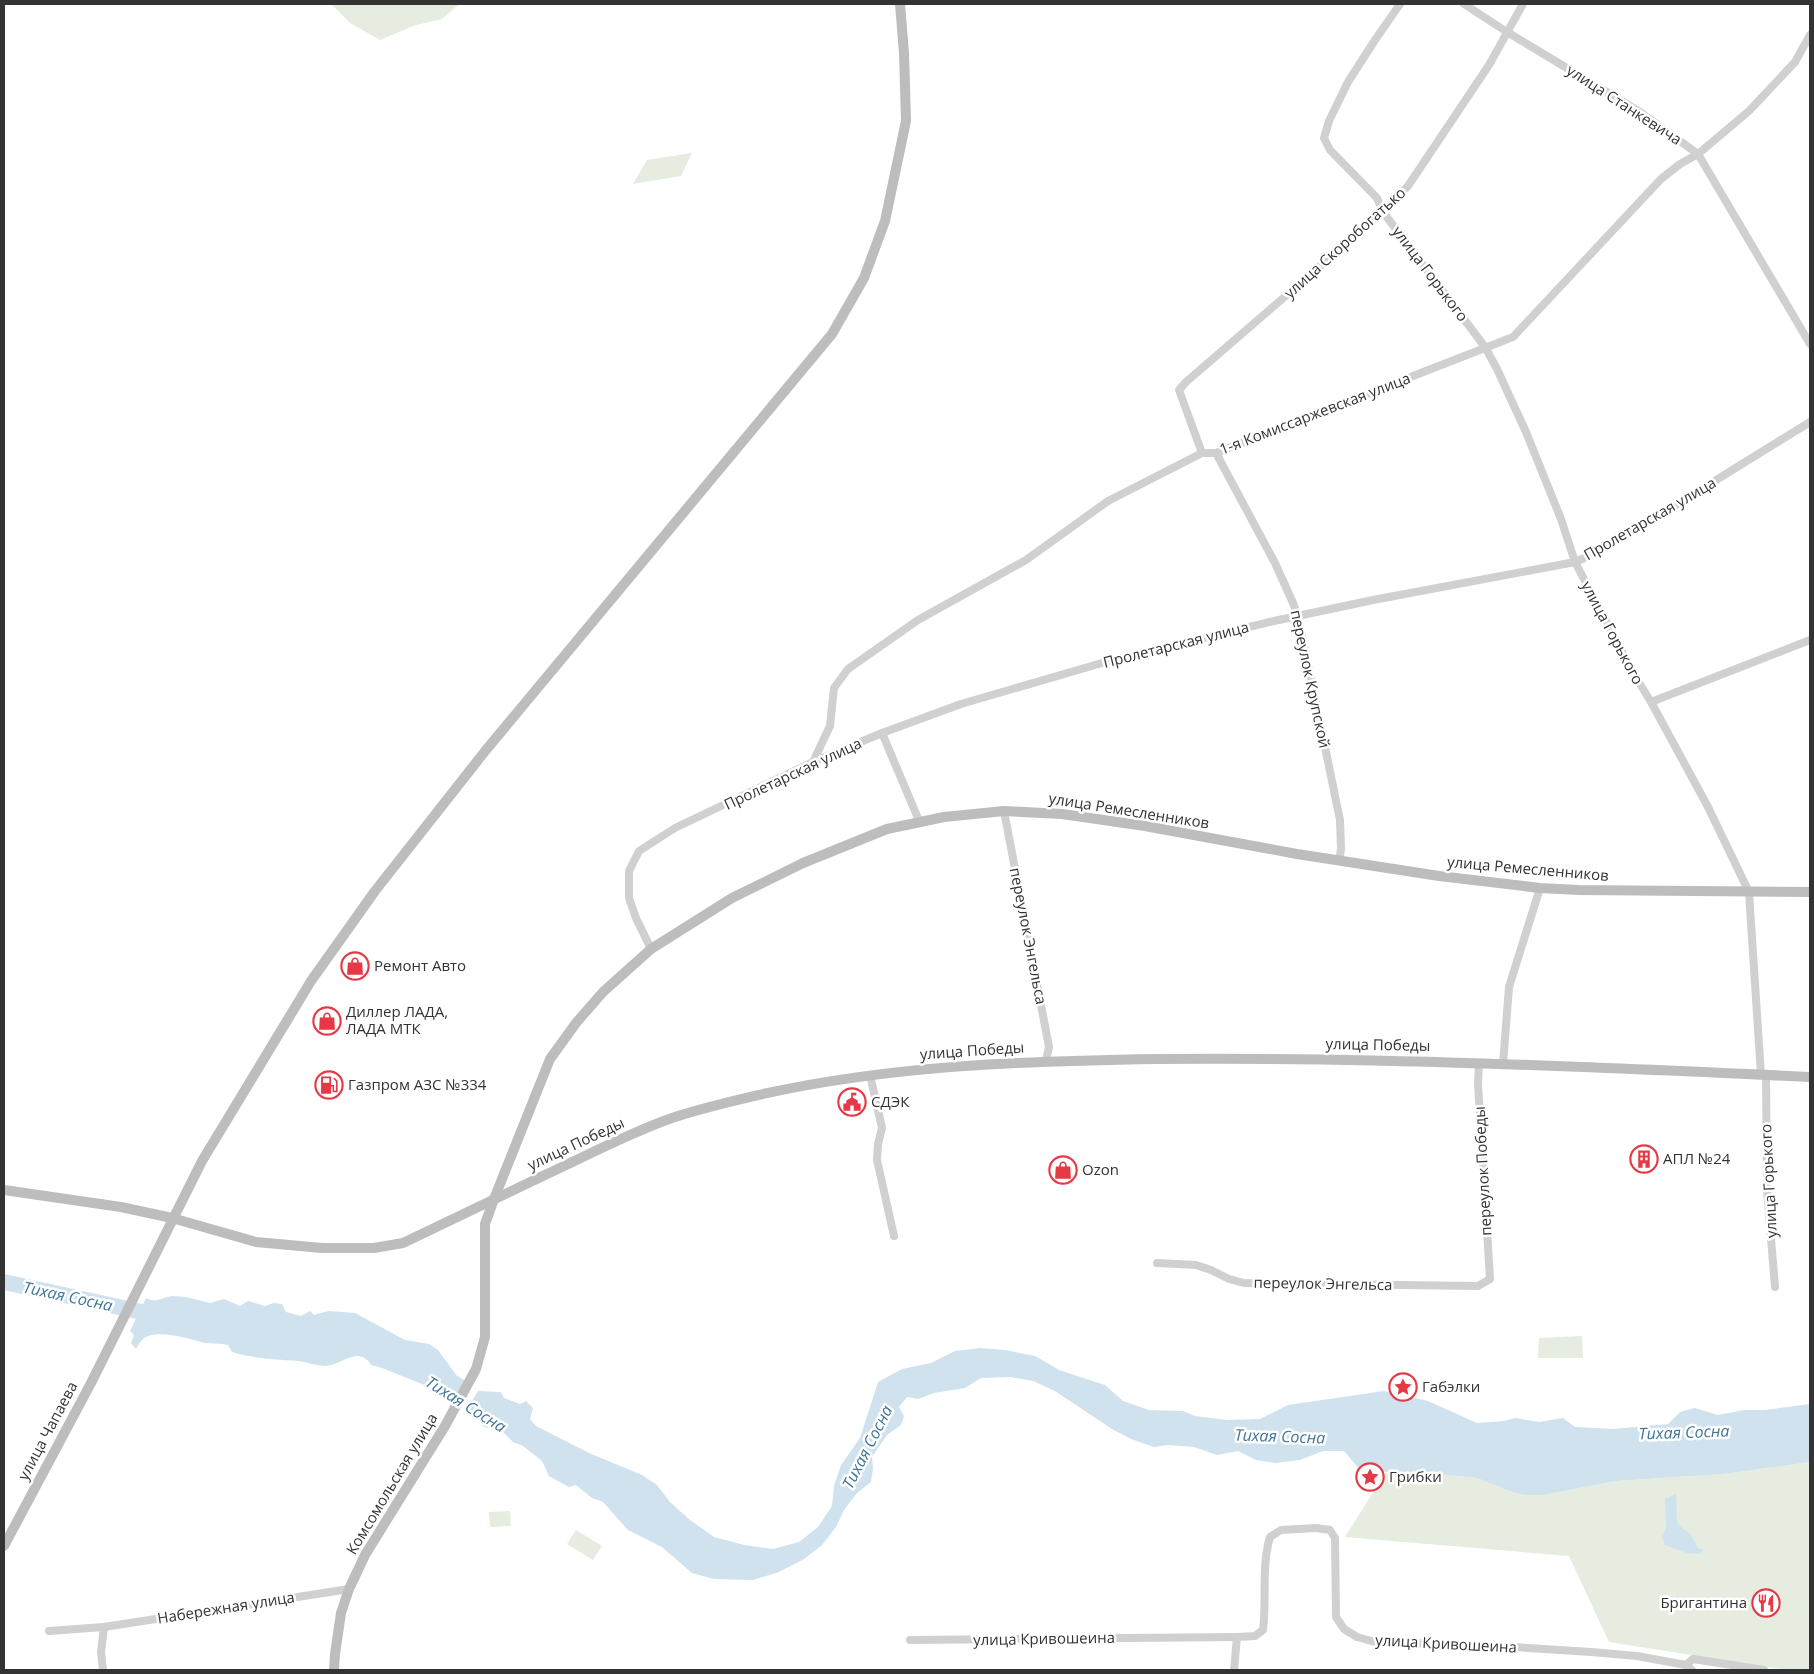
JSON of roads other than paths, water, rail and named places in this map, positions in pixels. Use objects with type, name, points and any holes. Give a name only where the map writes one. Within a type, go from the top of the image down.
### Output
[{"type":"main road","name":"улица Чапаева","points":[[4,1546],[91,1383],[202,1161],[311,981],[375,891],[486,750],[832,334],[864,278],[882,229],[906,121],[900,4]]},
{"type":"main road","name":"улица Ремесленников","points":[[494,1199],[550,1059],[576,1023],[603,992],[651,949],[732,898],[803,862],[887,830],[944,817],[1004,811],[1071,815],[1145,826],[1339,861],[1439,876],[1540,888],[1810,892]]},
{"type":"main road","name":"улица Победы","points":[[4,1190],[121,1207],[172,1218],[256,1242],[322,1248],[374,1248],[403,1243],[621,1139],[672,1118],[736,1100],[870,1075],[964,1065],[1046,1060],[1271,1058],[1479,1063],[1810,1077]]},
{"type":"main road","name":"Комсомольская улица","points":[[334,1670],[341,1613],[349,1589],[365,1555],[445,1426],[476,1369],[485,1337],[485,1224],[494,1199]]},
{"type":"street","name":"улица Горького","points":[[1400,4],[1348,82],[1329,121],[1324,138],[1330,150],[1377,198],[1383,212],[1485,347],[1526,432],[1561,519],[1575,562],[1635,676],[1707,804],[1749,892],[1763,1075],[1767,1190],[1775,1287]]},
{"type":"street","name":"улица Станкевича","points":[[1464,4],[1640,112],[1698,154],[1810,344]]},
{"type":"street","name":"улица Скоробогатько","points":[[1202,453],[1180,390],[1186,382],[1383,212],[1408,186],[1489,65],[1523,4]]},
{"type":"street","name":"1-я Комиссаржевская улица","points":[[813,762],[830,726],[834,688],[848,669],[918,620],[1026,560],[1108,501],[1202,453],[1216,453],[1513,337],[1661,179],[1680,164],[1698,154],[1749,111],[1795,62],[1810,35]]},
{"type":"street","name":"Пролетарская улица","points":[[651,949],[629,898],[629,871],[639,851],[675,828],[813,762],[882,733],[962,704],[1102,663],[1298,616],[1575,562],[1596,553],[1642,526],[1810,422]]},
{"type":"street","name":"переулок Крупской","points":[[1216,453],[1275,563],[1298,616],[1340,820],[1341,849],[1339,861]]},
{"type":"street","points":[[1651,702],[1810,640]]},
{"type":"street","points":[[882,733],[920,823]]},
{"type":"street","name":"переулок Энгельса","points":[[1004,811],[1049,1047],[1046,1060]]},
{"type":"street","points":[[1503,1064],[1509,987],[1540,888]]},
{"type":"street","name":"переулок Победы","points":[[1479,1063],[1478,1084],[1490,1278]]},
{"type":"street","points":[[870,1075],[882,1128],[877,1160],[894,1236]]},
{"type":"street","name":"переулок Энгельса","points":[[1158,1263],[1196,1265],[1229,1279],[1252,1283],[1478,1286],[1490,1278]]},
{"type":"street","name":"улица Кривошеина","points":[[910,1640],[1255,1636],[1263,1630],[1266,1552],[1270,1537],[1281,1530],[1316,1528],[1330,1530],[1335,1538],[1336,1617],[1344,1629],[1357,1637],[1376,1642],[1482,1645],[1600,1652],[1637,1656],[1689,1668]]},
{"type":"street","name":"Набережная улица","points":[[48,1631],[104,1627],[349,1589]]},
{"type":"street","points":[[103,1670],[101,1652],[104,1627]]},
{"type":"street","points":[[1234,1670],[1237,1637]]},
{"type":"street","points":[[1689,1668],[1693,1659],[1764,1670]]},
{"type":"water","points":[[171,1296],[186,1297],[210,1303],[224,1299],[240,1306],[248,1301],[265,1306],[274,1303],[282,1304],[286,1312],[301,1316],[310,1311],[314,1315],[328,1311],[355,1313],[405,1340],[429,1344],[438,1350],[457,1376],[468,1382],[454,1406],[439,1394],[437,1390],[371,1365],[366,1359],[359,1356],[323,1366],[298,1361],[249,1356],[232,1352],[228,1345],[205,1343],[165,1334],[149,1336],[142,1340],[136,1349],[131,1343],[134,1335],[130,1331],[146,1298],[156,1300]]},
{"type":"water","points":[[981,1348],[1005,1350],[1035,1356],[1059,1370],[1105,1385],[1123,1401],[1149,1410],[1183,1411],[1195,1416],[1227,1420],[1260,1419],[1288,1405],[1384,1391],[1428,1401],[1477,1423],[1504,1421],[1515,1418],[1539,1422],[1563,1418],[1575,1427],[1613,1429],[1668,1424],[1680,1412],[1695,1408],[1718,1415],[1744,1410],[1765,1410],[1810,1404],[1810,1462],[1724,1474],[1616,1481],[1543,1495],[1526,1495],[1512,1492],[1477,1478],[1438,1474],[1361,1471],[1344,1451],[1323,1451],[1300,1460],[1275,1463],[1256,1460],[1238,1451],[1217,1455],[1194,1447],[1168,1445],[1154,1447],[1131,1439],[1112,1429],[1055,1391],[1033,1381],[1010,1377],[981,1378],[965,1388],[934,1393],[918,1399],[907,1397],[899,1407],[904,1416],[901,1425],[887,1435],[872,1457],[871,1482],[857,1493],[844,1510],[836,1527],[822,1545],[804,1559],[779,1572],[753,1580],[714,1579],[692,1573],[662,1547],[628,1530],[603,1502],[592,1498],[576,1485],[569,1487],[549,1476],[542,1461],[523,1446],[513,1442],[503,1432],[484,1427],[475,1411],[467,1409],[478,1391],[501,1392],[504,1398],[520,1404],[526,1401],[533,1408],[530,1419],[536,1426],[589,1453],[642,1475],[657,1485],[670,1502],[690,1520],[714,1537],[744,1545],[773,1549],[799,1542],[818,1527],[832,1506],[834,1486],[841,1465],[860,1438],[878,1382],[902,1369],[931,1363],[955,1351]]},
{"type":"water","points":[[1676,1494],[1677,1522],[1690,1533],[1698,1548],[1704,1550],[1699,1554],[1687,1553],[1665,1545],[1662,1537],[1666,1528],[1665,1499]]},
{"type":"waterway","name":"Тихая Сосна","points":[[4,1282],[160,1316]]},
{"type":"place","name":"Ремонт Авто","points":[[355,966]]},
{"type":"place","name":"Диллер ЛАДА, ЛАДА МТК","points":[[327,1021]]},
{"type":"place","name":"Газпром АЗС №334","points":[[329,1085]]},
{"type":"place","name":"СДЭК","points":[[852,1102]]},
{"type":"place","name":"АПЛ №24","points":[[1644,1159]]},
{"type":"place","name":"Ozon","points":[[1063,1170]]},
{"type":"place","name":"Габэлки","points":[[1403,1387]]},
{"type":"place","name":"Грибки","points":[[1370,1477]]},
{"type":"place","name":"Бригантина","points":[[1766,1603]]}]
